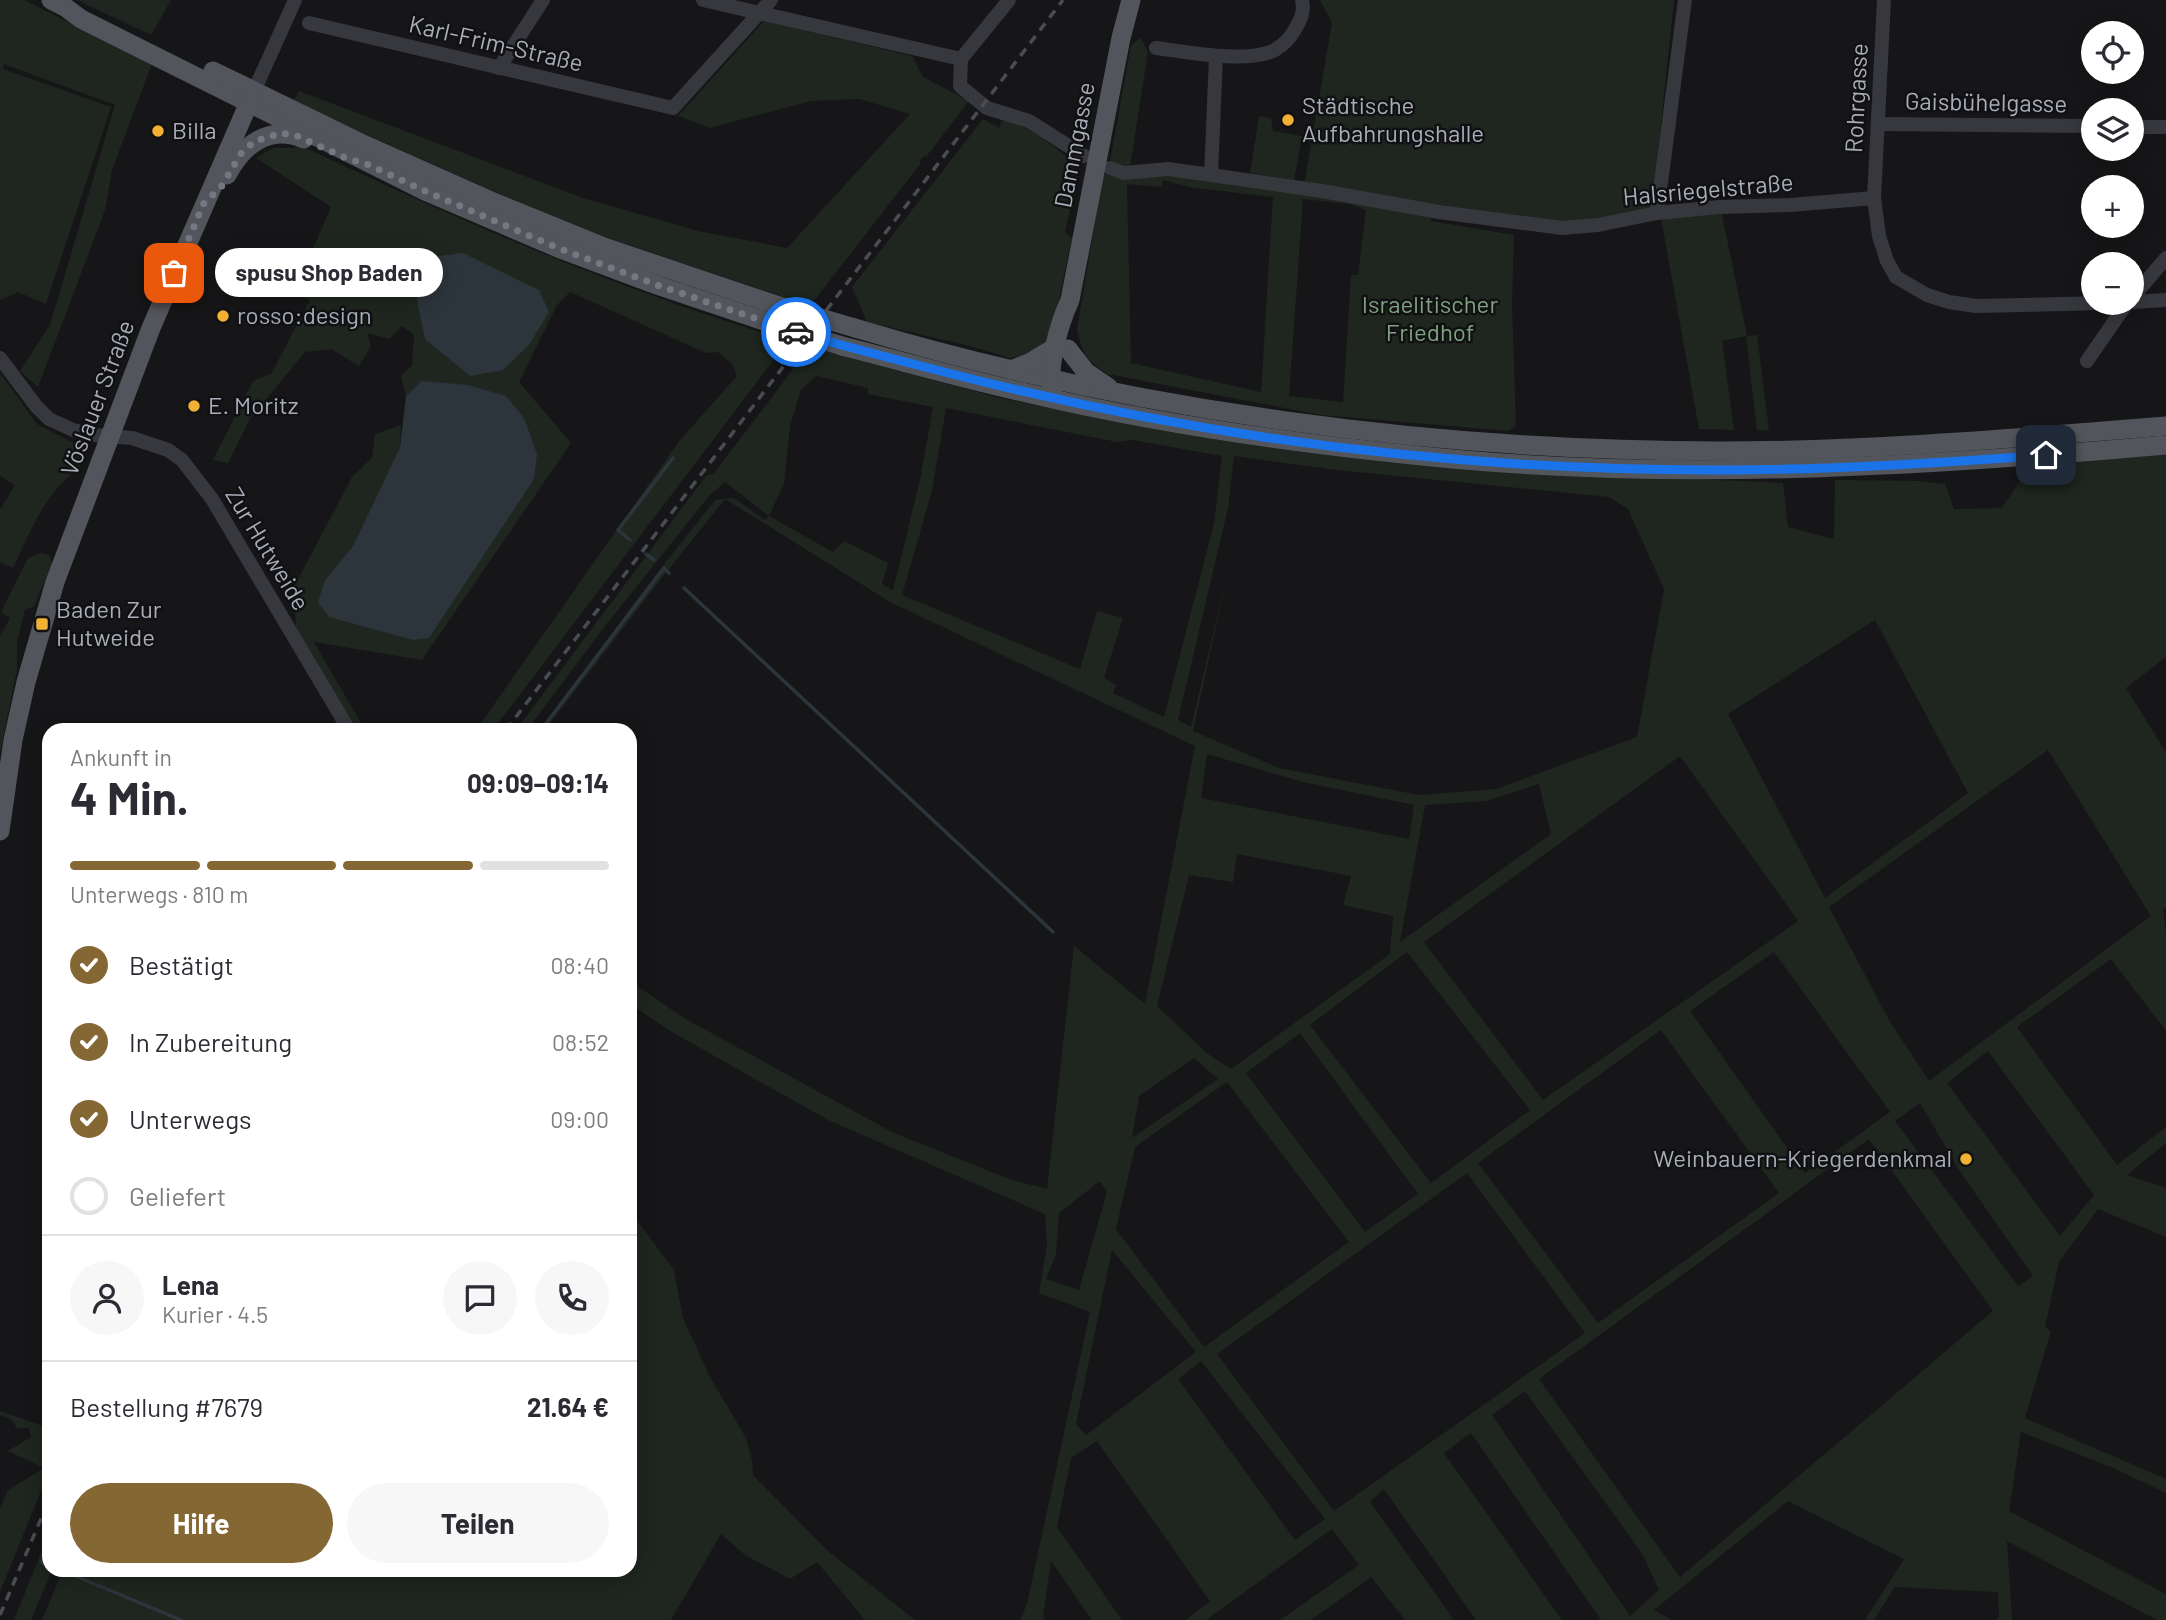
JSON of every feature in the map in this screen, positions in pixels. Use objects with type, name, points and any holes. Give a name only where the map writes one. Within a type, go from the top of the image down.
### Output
[{"type":"main road","name":"Dammgasse","points":[[1056,386],[1062,348],[1072,319],[1070,300],[1118,51],[1131,0]]},
{"type":"main road","points":[[58,3],[80,19],[251,97],[591,242],[773,304],[1012,370],[1056,386],[1201,427],[1425,457],[1574,467],[1723,470],[1898,466],[2166,445]]},
{"type":"main road","points":[[251,97],[369,165],[425,191],[558,248],[657,285],[842,346],[1056,386],[1115,392],[1318,426],[1575,448],[1721,451],[1892,447],[2166,426]]},
{"type":"main road","name":"Vöslauer Straße","points":[[0,831],[13,740],[29,670],[55,582],[151,328],[251,97]]},
{"type":"main road","points":[[204,203],[221,187],[242,152],[255,141],[267,136],[282,133],[297,136],[369,165]]},
{"type":"main road","points":[[1012,370],[1062,348],[1086,372],[1115,392]]},
{"type":"street","name":"Vöslauer Straße","points":[[251,97],[295,0]]},
{"type":"street","points":[[499,68],[543,0]]},
{"type":"street","points":[[703,0],[961,59]]},
{"type":"street","points":[[760,13],[771,0]]},
{"type":"street","points":[[1009,0],[961,59],[960,86],[986,108],[1030,121],[1084,156]]},
{"type":"street","points":[[1156,48],[1216,56],[1259,55],[1275,50],[1290,38],[1301,19],[1304,6],[1302,0]]},
{"type":"street","points":[[1657,213],[1685,0]]},
{"type":"street","name":"Rohrgasse","points":[[1874,198],[1884,0]]},
{"type":"street","name":"Karl-Frim-Straße","points":[[309,23],[673,108],[760,13]]},
{"type":"street","points":[[1211,175],[1216,56]]},
{"type":"street","name":"Gaisbühelgasse","points":[[1879,124],[2081,126]]},
{"type":"street","points":[[2144,127],[2166,127]]},
{"type":"street","name":"Halsriegelstraße","points":[[1110,167],[1124,173],[1168,169],[1322,191],[1466,216],[1562,228],[1598,225],[1657,213],[1719,207],[1874,198]]},
{"type":"street","points":[[1874,198],[1879,236],[1887,261],[1896,277],[1927,295],[1976,306],[2081,304]]},
{"type":"street","points":[[2144,284],[2166,258]]},
{"type":"street","points":[[2144,301],[2166,300]]},
{"type":"street","points":[[2087,361],[2120,315]]},
{"type":"street","name":"Zur Hutweide","points":[[0,358],[49,419],[73,430],[132,438],[168,450],[182,460],[212,499],[345,723]]},
{"type":"green space","points":[[0,0],[24,0],[142,59],[153,61],[112,170],[105,210],[38,387],[20,371],[50,325],[115,105],[4,64],[3,69],[111,107],[46,304],[18,292],[0,300]]},
{"type":"green space","points":[[77,0],[171,0],[151,35]]},
{"type":"green space","points":[[1320,0],[1674,0],[1652,210],[1599,221],[1556,222],[1304,185],[1332,23]]},
{"type":"green space","points":[[764,21],[912,56],[923,77],[969,101],[810,306],[567,224],[294,100],[299,91],[583,198],[698,231],[787,248],[910,114],[859,99],[811,101],[710,128],[678,116]]},
{"type":"green space","points":[[1141,38],[1148,52],[1130,167],[1110,161],[1131,45]]},
{"type":"green space","points":[[1259,116],[1271,118],[1273,131],[1302,136],[1294,180],[1250,173]]},
{"type":"green space","points":[[983,119],[999,128],[1002,121],[1021,126],[1042,138],[1080,167],[1065,232],[1072,238],[1052,333],[1043,346],[1032,353],[1010,358],[867,322],[852,287]]},
{"type":"green space","points":[[299,145],[562,261],[685,307],[788,341],[498,723],[481,723],[680,440],[737,376],[732,364],[718,352],[706,353],[570,292],[557,305],[519,382],[571,443],[422,660],[314,642],[361,723],[353,723],[296,628],[294,587],[352,477],[372,458],[375,434],[401,425],[400,447],[353,546],[325,580],[413,640],[421,381],[406,396],[401,376],[412,365],[414,335],[402,326],[389,339],[367,333],[371,346],[359,366],[331,349],[305,352],[250,419],[228,463],[213,460],[253,381],[271,374],[310,300],[294,293],[331,207],[256,158],[273,148],[293,148]],"holes":[[[417,301],[470,376],[426,339]]]},
{"type":"green space","name":"Israelitischer Friedhof","points":[[1103,174],[1124,178],[1182,177],[1430,215],[1431,221],[1514,235],[1512,303],[1516,426],[1509,431],[1321,415],[1107,374],[1086,356],[1077,330]],"holes":[[[1163,180],[1189,187],[1273,197],[1261,392],[1131,363],[1127,184],[1162,187]],[[1303,199],[1349,204],[1366,210],[1358,275],[1351,275],[1343,402],[1289,396]]]},
{"type":"green space","points":[[1721,210],[1747,336],[1757,335],[1769,430],[1757,430],[1746,336],[1722,341],[1734,430],[1699,429],[1661,218]]},
{"type":"green space","points":[[809,344],[847,357],[996,397],[1151,428],[1602,475],[1783,483],[1788,527],[1834,539],[1835,480],[1945,484],[1954,509],[2002,508],[2032,463],[2166,452],[2166,657],[2126,688],[2166,752],[2166,908],[2163,909],[2166,933],[2166,1031],[2111,959],[2017,1027],[2117,1165],[2166,1127],[2166,1143],[2127,1175],[2166,1188],[2166,1237],[2098,1209],[2059,1262],[2045,1327],[2051,1331],[2025,1418],[2166,1479],[2166,1493],[2111,1467],[2021,1432],[2009,1511],[2166,1594],[2166,1620],[2157,1620],[2007,1541],[2012,1620],[1995,1620],[1999,1618],[1998,1592],[1895,1587],[1874,1620],[1865,1620],[1904,1559],[1788,1501],[1654,1610],[1672,1620],[1601,1620],[1471,1433],[1444,1453],[1562,1620],[1476,1620],[1384,1489],[1370,1502],[1454,1620],[1405,1620],[1371,1577],[1311,1620],[1280,1620],[1359,1565],[1332,1529],[1206,1620],[1186,1620],[1210,1601],[1097,1441],[1071,1458],[1057,1527],[1122,1620],[1092,1620],[1051,1561],[1043,1617],[1045,1620],[1020,1620],[1027,1604],[1090,1312],[1039,1293],[1047,1244],[1045,1214],[828,1120],[672,1032],[637,1009],[637,986],[684,1018],[892,1132],[1012,1180],[1047,1189],[1074,946],[1145,1004],[1195,746],[890,602],[725,499],[550,723],[545,723],[715,500],[734,498],[765,520],[769,516],[725,482],[709,496],[602,630],[532,723],[521,723],[706,476],[714,473]],"holes":[[[816,376],[868,388],[868,394],[933,407],[920,480],[893,590],[882,584],[888,563],[844,541],[833,552],[769,516],[784,484],[790,426],[801,390]],[[946,408],[1117,442],[1132,440],[1222,456],[1214,523],[1164,717],[1113,693],[1116,685],[1104,678],[1123,618],[1097,611],[1080,669],[902,595],[932,491]],[[1234,456],[1337,470],[1609,497],[1628,509],[1664,589],[1637,737],[1496,789],[1419,795],[1279,768],[1193,731],[1230,562],[1191,727],[1178,720],[1228,508]],[[1875,620],[1968,793],[1825,898],[1728,714]],[[2048,750],[2151,916],[1929,1081],[1889,1020],[1829,907]],[[1207,754],[1303,782],[1414,805],[1409,839],[1201,798]],[[1680,756],[1798,921],[1543,1100],[1424,942]],[[1539,784],[1551,834],[1400,942],[1425,805],[1486,801]],[[1237,854],[1351,876],[1343,905],[1393,916],[1390,954],[1231,1069],[1208,1054],[1157,1006],[1189,875],[1233,882]],[[1407,952],[1530,1110],[1431,1183],[1310,1025]],[[1774,952],[1890,1112],[1805,1173],[1690,1011]],[[1661,1030],[1779,1193],[1598,1323],[1478,1163]],[[1300,1033],[1418,1194],[1365,1232],[1246,1073]],[[1988,1051],[2094,1195],[2060,1236],[1947,1083]],[[1194,1058],[1218,1079],[1132,1138],[1139,1096]],[[1227,1082],[1349,1242],[1204,1347],[1116,1229],[1135,1147]],[[1920,1103],[1961,1173],[2033,1276],[2018,1286],[1895,1121]],[[1869,1139],[1993,1311],[1680,1577],[1539,1379]],[[1467,1173],[1585,1333],[1334,1511],[1217,1354]],[[1100,1181],[1107,1192],[1079,1290],[1046,1279],[1056,1255],[1059,1213]],[[1112,1250],[1196,1352],[1086,1435],[1076,1424]],[[1201,1361],[1325,1519],[1295,1540],[1178,1379]],[[1525,1391],[1643,1555],[1659,1590],[1630,1616],[1492,1415]]]},
{"type":"green space","points":[[0,373],[37,424],[87,450],[81,465],[47,502],[13,568],[0,562],[0,510],[15,485],[0,476]]},
{"type":"green space","points":[[39,553],[49,555],[52,564],[34,606],[25,610],[17,642],[17,670],[0,753],[0,636],[10,618],[1,612],[28,558]]},
{"type":"green space","points":[[637,1220],[674,1270],[683,1318],[710,1377],[746,1438],[753,1475],[828,1551],[915,1620],[865,1620],[817,1562],[790,1579],[745,1555],[721,1534],[671,1620],[42,1620],[60,1577],[637,1577]]},
{"type":"green space","points":[[0,1411],[42,1426],[42,1467],[8,1451],[31,1437],[29,1428],[17,1428],[11,1419],[0,1415]]},
{"type":"green space","points":[[42,1469],[42,1488],[0,1592],[0,1508],[8,1490]]},
{"type":"green space","points":[[42,1550],[42,1577],[49,1577],[31,1620],[14,1620]]},
{"type":"shaded area","points":[[463,253],[539,290],[549,312],[529,345],[503,370],[470,376],[425,339],[417,301],[421,275],[432,257]]},
{"type":"shaded area","points":[[421,381],[468,385],[506,396],[524,418],[537,454],[534,479],[429,638],[413,640],[329,617],[318,602],[325,580],[353,546],[400,447],[406,396]]},
{"type":"waterway","points":[[630,540],[618,530],[673,458]]},
{"type":"waterway","points":[[646,554],[654,560]]},
{"type":"waterway","points":[[546,723],[664,568],[669,573]]},
{"type":"waterway","points":[[684,588],[1053,932]]},
{"type":"waterway","points":[[78,1577],[181,1620]]},
{"type":"railway","points":[[511,723],[1063,0]]},
{"type":"railway","points":[[0,1615],[42,1516]]},
{"type":"way so far","points":[[174,273],[204,203],[221,187],[242,152],[255,141],[282,133],[297,136],[369,165],[558,248],[796,332]]},
{"type":"place","name":"Städtische Aufbahrungshalle","points":[[1288,120]]},
{"type":"place","name":"Billa","points":[[158,131]]},
{"type":"place","name":"spusu Shop Baden","points":[[174,273]]},
{"type":"place","name":"rosso:design","points":[[223,316]]},
{"type":"place","name":"E. Moritz","points":[[194,406]]},
{"type":"place","name":"Baden Zur Hutweide","points":[[42,624]]},
{"type":"place","name":"Weinbauern-Kriegerdenkmal","points":[[1966,1159]]},
{"type":"route","points":[[796,332],[1030,394],[1108,410],[1314,444],[1425,457],[1574,467],[1723,470],[1898,466],[2046,455]]}]
